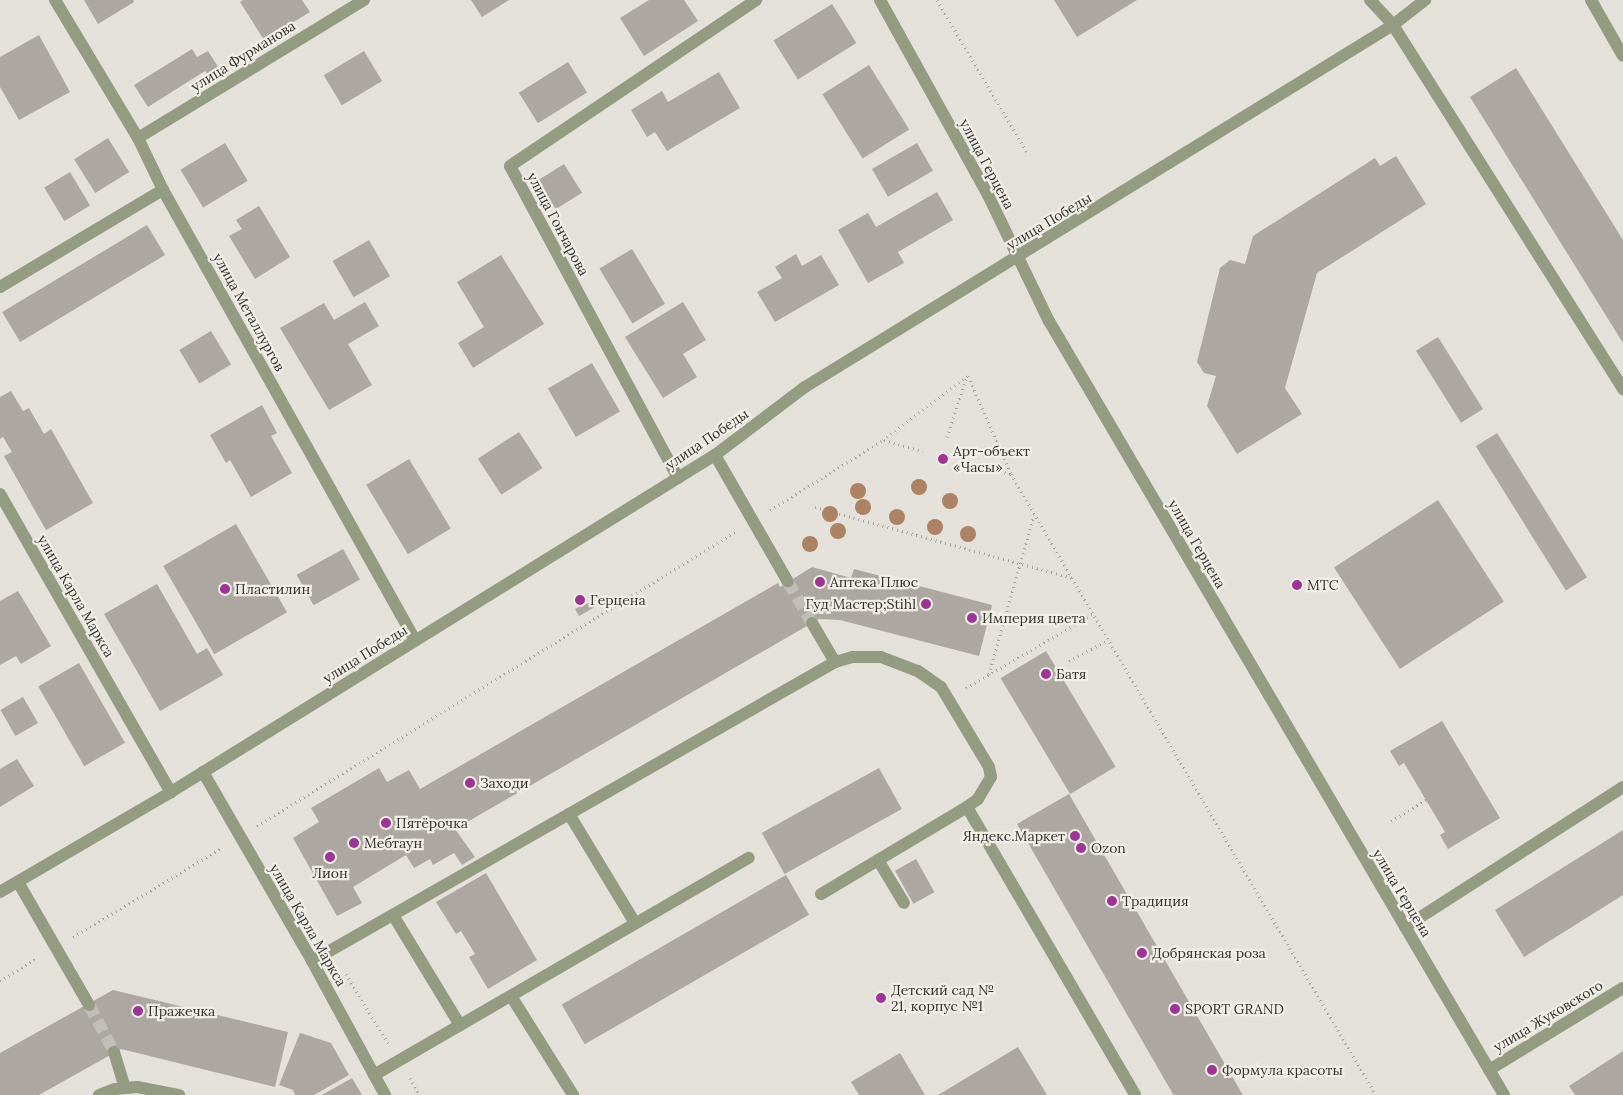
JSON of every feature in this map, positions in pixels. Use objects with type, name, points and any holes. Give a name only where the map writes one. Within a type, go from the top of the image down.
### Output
[{"type":"street","name":"улица Металлургов","points":[[55,0],[138,138],[163,190],[415,640]]},
{"type":"street","name":"улица Фурманова","points":[[138,138],[364,0]]},
{"type":"street","name":"улица Гончарова","points":[[678,478],[510,166],[756,0]]},
{"type":"street","name":"улица Герцена","points":[[880,0],[988,194],[1049,321],[1504,1095]]},
{"type":"street","points":[[1370,0],[1393,25],[1623,389]]},
{"type":"street","name":"улица Победы","points":[[0,892],[171,792],[715,455],[805,387],[1018,258],[1393,25],[1425,0]]},
{"type":"street","points":[[1591,0],[1623,56]]},
{"type":"street","points":[[0,287],[163,190]]},
{"type":"street","points":[[715,455],[788,582]]},
{"type":"street","name":"улица Карла Маркса","points":[[0,494],[171,792]]},
{"type":"street","points":[[812,623],[834,662]]},
{"type":"street","points":[[312,961],[834,662],[867,656],[898,662],[931,679],[949,698],[989,767],[991,777],[978,799],[967,807],[821,894]]},
{"type":"street","name":"улица Карла Маркса","points":[[203,772],[312,961],[385,1095]]},
{"type":"street","points":[[1405,927],[1623,787]]},
{"type":"street","points":[[967,807],[1135,1095]]},
{"type":"street","points":[[569,814],[635,923]]},
{"type":"street","points":[[374,1075],[749,858]]},
{"type":"street","points":[[878,860],[904,903]]},
{"type":"street","points":[[18,882],[89,1005]]},
{"type":"street","points":[[393,915],[460,1025]]},
{"type":"street","name":"улица Жуковского","points":[[1489,1070],[1623,988]]},
{"type":"street","points":[[511,996],[573,1095]]},
{"type":"street","points":[[114,1052],[126,1087]]},
{"type":"street","points":[[100,1095],[126,1087],[178,1095]]},
{"type":"path","points":[[937,0],[1028,154]]},
{"type":"path","points":[[947,437],[968,376]]},
{"type":"path","points":[[0,981],[240,837],[883,440],[968,376]]},
{"type":"path","points":[[968,376],[1011,474],[1376,1095]]},
{"type":"path","points":[[883,440],[922,451]]},
{"type":"path","points":[[966,462],[1011,474]]},
{"type":"path","points":[[815,508],[1072,579]]},
{"type":"path","points":[[989,674],[1034,514]]},
{"type":"path","points":[[949,698],[1093,614]]},
{"type":"path","points":[[1070,661],[1108,640]]},
{"type":"path","points":[[1391,821],[1426,800]]},
{"type":"building","points":[[84,0],[133,0],[134,2],[98,24]]},
{"type":"building","points":[[243,0],[302,0],[310,12],[264,40],[240,2]]},
{"type":"building","points":[[471,0],[509,0],[482,17]]},
{"type":"building","points":[[649,0],[684,0],[698,21],[644,56],[620,18]]},
{"type":"building","points":[[1054,0],[1137,0],[1077,37]]},
{"type":"building","points":[[832,4],[856,43],[798,80],[773,41]]},
{"type":"building","points":[[39,35],[70,92],[19,120],[0,87],[0,57]]},
{"type":"building","points":[[192,49],[197,57],[208,51],[220,70],[209,77],[205,71],[148,107],[134,85]]},
{"type":"building","points":[[364,51],[382,81],[342,105],[324,75]]},
{"type":"building","points":[[568,62],[587,93],[538,123],[519,93]]},
{"type":"building","points":[[869,65],[909,129],[863,159],[822,94]]},
{"type":"building","points":[[1516,68],[1623,240],[1623,343],[1470,97]]},
{"type":"building","points":[[719,72],[740,108],[667,151],[655,132],[647,137],[631,110],[662,91],[668,102]]},
{"type":"building","points":[[108,138],[129,172],[95,193],[74,159]]},
{"type":"building","points":[[225,143],[248,181],[203,207],[180,170]]},
{"type":"building","points":[[917,143],[933,171],[888,197],[872,169]]},
{"type":"building","points":[[1396,156],[1426,204],[1317,273],[1285,388],[1302,414],[1237,454],[1207,406],[1216,376],[1204,373],[1197,362],[1220,268],[1230,260],[1245,264],[1253,236],[1375,158],[1380,166]]},
{"type":"building","points":[[564,164],[582,193],[556,209],[538,180]]},
{"type":"building","points":[[70,172],[90,205],[64,221],[44,187]]},
{"type":"building","points":[[937,192],[953,220],[898,252],[904,263],[868,283],[838,230],[868,213],[876,227]]},
{"type":"building","points":[[259,206],[290,257],[255,279],[229,236],[242,229],[236,220]]},
{"type":"building","points":[[147,225],[165,255],[20,342],[2,312]]},
{"type":"building","points":[[369,240],[390,276],[354,297],[333,261]]},
{"type":"building","points":[[632,249],[665,304],[632,323],[599,269]]},
{"type":"building","points":[[796,254],[802,266],[821,255],[839,285],[775,322],[757,292],[782,278],[775,267]]},
{"type":"building","points":[[501,255],[544,324],[473,368],[458,343],[484,327],[457,282]]},
{"type":"building","points":[[365,302],[379,326],[348,344],[372,385],[329,410],[280,328],[324,303],[334,320]]},
{"type":"building","points":[[683,302],[706,340],[683,354],[697,377],[663,398],[625,337]]},
{"type":"building","points":[[211,331],[231,364],[199,383],[179,350]]},
{"type":"building","points":[[1438,337],[1483,409],[1461,423],[1416,351]]},
{"type":"building","points":[[592,363],[620,411],[576,437],[548,388]]},
{"type":"building","points":[[11,391],[23,411],[29,408],[44,434],[51,429],[93,503],[46,530],[4,456],[12,452],[3,437],[0,439],[0,397]]},
{"type":"building","points":[[262,405],[277,433],[271,436],[292,473],[251,497],[230,460],[226,463],[210,435]]},
{"type":"building","points":[[519,432],[542,468],[501,495],[478,459]]},
{"type":"building","points":[[1497,433],[1587,577],[1566,590],[1476,446]]},
{"type":"building","points":[[409,459],[451,528],[408,554],[366,485]]},
{"type":"building","points":[[1438,500],[1504,601],[1400,669],[1334,568]]},
{"type":"building","name":"Пластилин","points":[[236,524],[287,612],[214,654],[163,566]]},
{"type":"building","points":[[343,549],[360,580],[314,605],[297,575]]},
{"type":"building","points":[[812,567],[851,578],[854,569],[992,605],[979,656],[840,620],[819,619],[455,829],[475,857],[462,865],[454,853],[433,865],[430,859],[414,868],[406,855],[353,887],[362,903],[337,916],[293,838],[319,822],[311,808],[379,768],[387,782],[409,770],[420,789],[778,583],[780,587]]},
{"type":"building","points":[[157,584],[197,654],[207,648],[223,675],[160,711],[104,614]]},
{"type":"building","points":[[18,591],[51,646],[21,664],[16,656],[0,665],[0,601]]},
{"type":"building","points":[[592,601],[595,607],[579,616],[575,609]]},
{"type":"building","points":[[1046,651],[1116,767],[1070,794],[1001,678]]},
{"type":"building","points":[[79,663],[125,743],[84,766],[38,686]]},
{"type":"building","points":[[23,697],[38,723],[15,736],[0,710]]},
{"type":"building","points":[[1442,721],[1500,818],[1448,849],[1440,835],[1445,832],[1404,763],[1399,766],[1390,751]]},
{"type":"building","points":[[17,759],[34,786],[0,807],[0,769]]},
{"type":"building","points":[[879,768],[902,809],[785,874],[762,833]]},
{"type":"building","points":[[1069,794],[1243,1095],[1174,1095],[1017,824]]},
{"type":"building","points":[[1623,830],[1623,895],[1524,957],[1495,910]]},
{"type":"building","points":[[916,859],[934,892],[913,904],[895,871]]},
{"type":"building","points":[[486,873],[537,960],[488,989],[469,957],[475,954],[461,931],[456,934],[436,902]]},
{"type":"building","points":[[786,875],[809,915],[585,1044],[562,1004]]},
{"type":"building","points":[[113,990],[288,1032],[275,1087],[121,1049],[39,1095],[0,1095],[0,1053]]},
{"type":"building","points":[[300,1033],[331,1043],[349,1075],[314,1095],[295,1095],[293,1090],[279,1085]]},
{"type":"building","points":[[1018,1047],[1047,1095],[938,1095]]},
{"type":"building","points":[[1623,1051],[1623,1095],[1575,1095],[1569,1086]]},
{"type":"building","points":[[900,1053],[925,1095],[859,1095],[851,1082]]},
{"type":"building","points":[[352,1078],[362,1095],[322,1095]]},
{"type":"tunnel","points":[[788,582],[812,623]]},
{"type":"tunnel","points":[[89,1005],[114,1052]]},
{"type":"place","name":"Арт-объект «Часы»","points":[[943,459]]},
{"type":"place","name":"Аптека Плюс","points":[[820,582]]},
{"type":"place","name":"МТС","points":[[1297,585]]},
{"type":"place","name":"Пластилин","points":[[225,589]]},
{"type":"place","name":"Герцена","points":[[580,600]]},
{"type":"place","name":"Гуд Мастер;Stihl","points":[[926,604]]},
{"type":"place","name":"Империя цвета","points":[[972,618]]},
{"type":"place","name":"Батя","points":[[1046,674]]},
{"type":"place","name":"Заходи","points":[[470,783]]},
{"type":"place","name":"Пятёрочка","points":[[386,823]]},
{"type":"place","name":"Яндекс.Маркет","points":[[1075,836]]},
{"type":"place","name":"Мебтаун","points":[[354,843]]},
{"type":"place","name":"Ozon","points":[[1081,848]]},
{"type":"place","name":"Лион","points":[[330,857]]},
{"type":"place","name":"Традиция","points":[[1112,901]]},
{"type":"place","name":"Добрянская роза","points":[[1142,953]]},
{"type":"place","name":"Детский сад № 21, корпус №1","points":[[881,998]]},
{"type":"place","name":"SPORT GRAND","points":[[1175,1009]]},
{"type":"place","name":"Пражечка","points":[[138,1011]]},
{"type":"place","name":"Формула красоты","points":[[1212,1070]]}]
